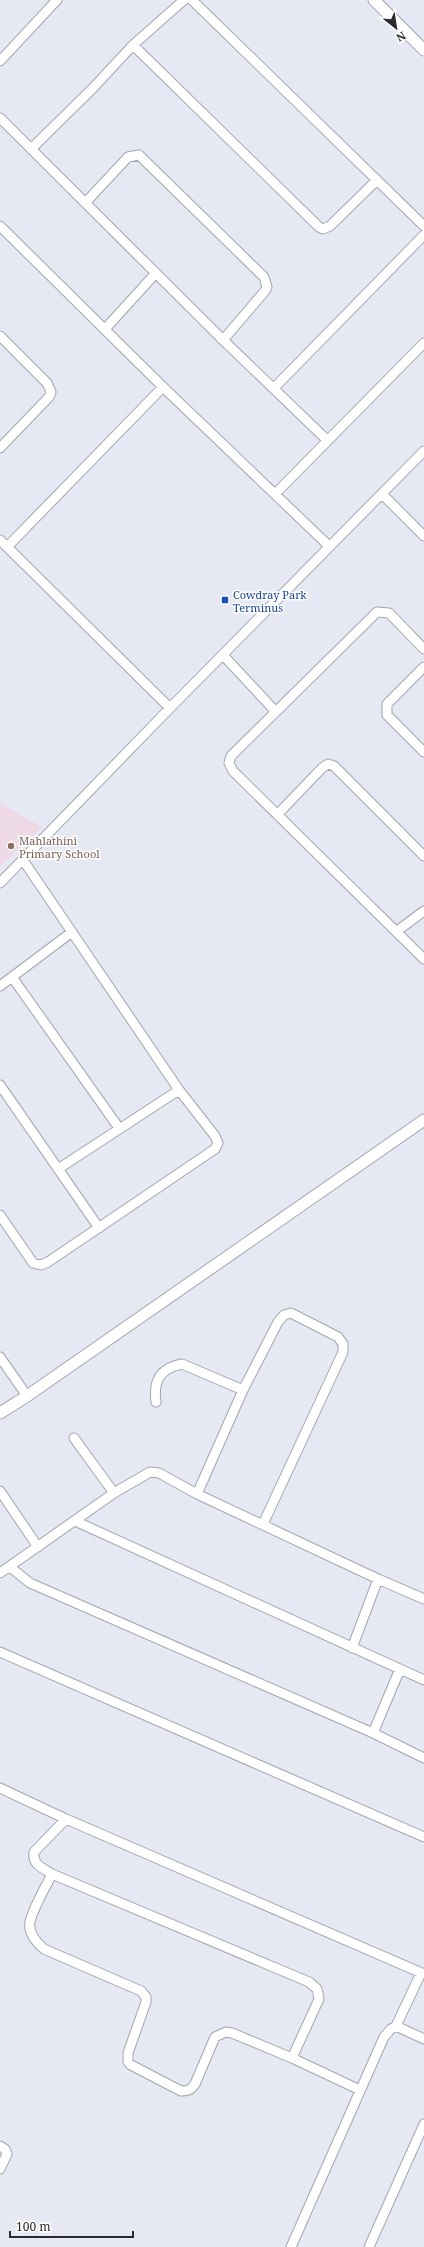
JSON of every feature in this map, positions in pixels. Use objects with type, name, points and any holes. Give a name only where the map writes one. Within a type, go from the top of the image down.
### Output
[{"type":"street","points":[[0,61],[57,0]]},
{"type":"street","points":[[31,149],[93,88],[133,45],[184,0]]},
{"type":"street","points":[[192,0],[424,226]]},
{"type":"street","points":[[374,0],[424,50]]},
{"type":"street","points":[[133,45],[319,227],[323,229],[330,226],[378,180]]},
{"type":"street","points":[[0,118],[223,340],[327,440]]},
{"type":"street","points":[[86,202],[128,157],[139,155],[264,277],[268,287],[223,340]]},
{"type":"street","points":[[0,226],[163,387],[329,546]]},
{"type":"street","points":[[274,388],[424,235]]},
{"type":"street","points":[[105,329],[156,273]]},
{"type":"street","points":[[0,336],[47,382],[51,392],[49,397],[2,443]]},
{"type":"street","points":[[275,494],[424,343]]},
{"type":"street","points":[[7,547],[163,387]]},
{"type":"street","points":[[0,882],[424,451]]},
{"type":"street","points":[[382,494],[424,536]]},
{"type":"street","points":[[0,540],[170,708]]},
{"type":"street","points":[[424,649],[389,613],[377,612],[231,756],[230,763],[233,772],[278,814],[424,959]]},
{"type":"street","points":[[223,655],[276,712]]},
{"type":"street","points":[[424,667],[388,704],[386,709],[386,714],[424,752]]},
{"type":"street","points":[[278,814],[322,768],[328,764],[334,766],[424,856]]},
{"type":"street","points":[[1,1218],[33,1263],[41,1265],[48,1262],[99,1228],[215,1149],[218,1143],[215,1136],[179,1090],[23,860]]},
{"type":"street","points":[[397,931],[424,911]]},
{"type":"street","points":[[0,986],[72,932]]},
{"type":"street","points":[[12,977],[119,1128]]},
{"type":"street","points":[[0,1085],[99,1228]]},
{"type":"street","points":[[58,1169],[179,1090]]},
{"type":"street","points":[[0,1412],[27,1396],[424,1120]]},
{"type":"street","points":[[197,1494],[243,1390],[278,1322],[284,1315],[292,1313],[338,1337],[343,1344],[343,1352],[263,1524]]},
{"type":"street","points":[[0,1356],[27,1396]]},
{"type":"street","points":[[156,1402],[154,1390],[156,1379],[173,1366],[182,1364],[243,1390]]},
{"type":"street","points":[[74,1438],[114,1493]]},
{"type":"street","points":[[0,1573],[114,1493],[150,1472],[159,1473],[197,1494],[424,1599]]},
{"type":"street","points":[[0,1491],[38,1547]]},
{"type":"street","points":[[75,1521],[424,1680]]},
{"type":"street","points":[[10,1567],[30,1582],[373,1733],[424,1758]]},
{"type":"street","points":[[352,1648],[378,1579]]},
{"type":"street","points":[[0,1652],[424,1837]]},
{"type":"street","points":[[373,1733],[400,1669]]},
{"type":"street","points":[[0,1788],[66,1819],[422,1974],[396,2026],[384,2037],[291,2247]]},
{"type":"street","points":[[66,1819],[34,1852],[33,1859],[35,1863],[52,1874],[309,1982],[317,1989],[319,1998],[292,2058]]},
{"type":"street","points":[[52,1874],[29,1923],[37,1943],[44,1949],[142,1991],[146,1997],[146,2002],[128,2053],[128,2062],[181,2091],[187,2091],[195,2084],[215,2037],[220,2034],[232,2034],[292,2058],[360,2090]]},
{"type":"street","points":[[396,2026],[424,2039]]},
{"type":"street","points":[[369,2247],[424,2124]]},
{"type":"street","points":[[0,2146],[5,2149],[7,2154],[0,2169]]},
{"type":"shaded area","name":"Mahlathini Primary School","points":[[0,803],[42,827],[0,866]]},
{"type":"place","name":"Cowdray Park Terminus","points":[[225,600]]},
{"type":"place","name":"Mahlathini Primary School","points":[[11,846]]}]
